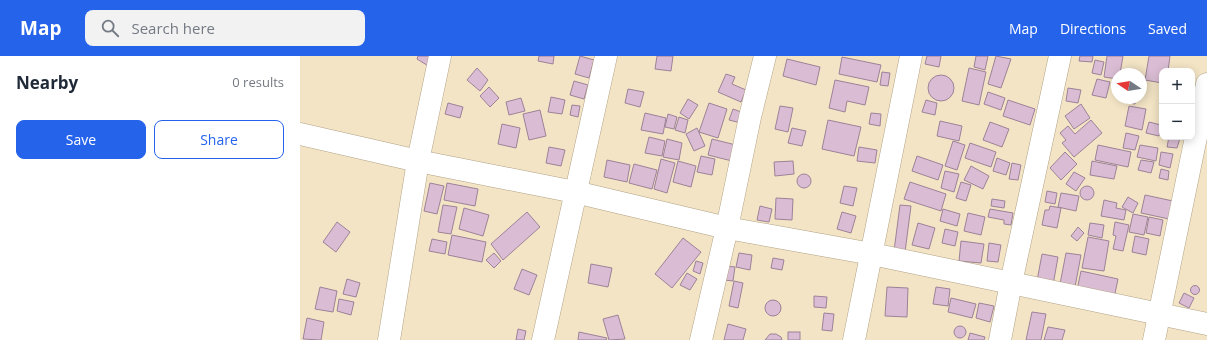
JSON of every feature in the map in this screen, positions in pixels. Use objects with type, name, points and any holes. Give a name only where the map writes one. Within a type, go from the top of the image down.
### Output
[{"type":"street","points":[[389,340],[418,161],[440,56]]},
{"type":"street","points":[[543,340],[606,56]]},
{"type":"street","points":[[701,340],[727,228],[750,117],[765,56]]},
{"type":"street","points":[[854,340],[911,56]]},
{"type":"street","points":[[1000,340],[1060,56]]},
{"type":"street","points":[[1154,340],[1207,84]]},
{"type":"street","points":[[300,134],[418,161],[575,192],[727,228],[872,254],[1207,324]]},
{"type":"building","points":[[418,56],[434,56],[430,67],[417,59]]},
{"type":"building","points":[[539,56],[554,56],[553,64],[538,61]]},
{"type":"building","points":[[580,56],[594,60],[589,78],[575,74]]},
{"type":"building","points":[[657,56],[673,56],[671,71],[655,69]]},
{"type":"building","points":[[927,56],[941,56],[939,67],[925,64]]},
{"type":"building","points":[[976,56],[988,56],[985,70],[974,67]]},
{"type":"building","points":[[996,56],[1011,59],[1001,88],[988,84]]},
{"type":"building","points":[[1080,56],[1093,56],[1092,62],[1079,61]]},
{"type":"building","points":[[1107,56],[1123,56],[1121,68],[1111,68],[1111,78],[1104,77]]},
{"type":"building","points":[[1149,56],[1170,56],[1168,68],[1159,68],[1159,82],[1147,80]]},
{"type":"building","points":[[842,57],[881,65],[877,82],[839,74]]},
{"type":"building","points":[[787,59],[820,67],[816,85],[783,76]]},
{"type":"building","points":[[1095,60],[1104,62],[1101,75],[1092,73]]},
{"type":"building","points":[[477,68],[488,80],[480,91],[467,80]]},
{"type":"building","points":[[969,68],[986,72],[979,105],[962,101]]},
{"type":"building","points":[[882,72],[890,73],[888,86],[880,85]]},
{"type":"building","points":[[726,74],[735,77],[732,84],[746,90],[741,102],[718,92]]},
{"type":"building","points":[[941,75],[950,79],[954,88],[950,97],[941,101],[932,97],[928,88],[932,79]]},
{"type":"building","points":[[1097,79],[1110,82],[1106,98],[1092,95]]},
{"type":"building","points":[[835,80],[869,87],[865,105],[847,101],[845,112],[829,108]]},
{"type":"building","points":[[574,81],[588,85],[584,99],[570,95]]},
{"type":"building","points":[[489,87],[499,98],[490,107],[480,96]]},
{"type":"building","points":[[1068,88],[1081,90],[1078,103],[1066,101]]},
{"type":"building","points":[[628,89],[644,92],[640,107],[625,103]]},
{"type":"building","points":[[988,92],[1005,98],[1001,110],[984,104]]},
{"type":"building","points":[[551,97],[565,100],[562,114],[548,112]]},
{"type":"building","points":[[521,98],[525,111],[509,115],[506,102]]},
{"type":"building","points":[[688,99],[698,105],[689,119],[680,113]]},
{"type":"building","points":[[926,100],[937,103],[935,115],[922,112]]},
{"type":"building","points":[[1008,100],[1035,109],[1030,125],[1003,116]]},
{"type":"building","points":[[448,103],[463,107],[460,118],[445,114]]},
{"type":"building","points":[[709,103],[727,109],[718,138],[699,132]]},
{"type":"building","points":[[1081,104],[1090,118],[1074,129],[1065,116]]},
{"type":"building","points":[[572,105],[580,106],[578,117],[570,115]]},
{"type":"building","points":[[780,106],[793,108],[788,132],[775,129]]},
{"type":"building","points":[[1129,106],[1146,109],[1142,130],[1125,126]]},
{"type":"building","points":[[733,109],[744,113],[741,123],[729,120]]},
{"type":"building","points":[[540,110],[546,136],[529,140],[523,114]]},
{"type":"building","points":[[645,113],[666,118],[663,134],[641,130]]},
{"type":"building","points":[[871,113],[881,114],[880,126],[869,124]]},
{"type":"building","points":[[668,114],[677,117],[674,129],[665,127]]},
{"type":"building","points":[[679,117],[688,120],[685,133],[675,130]]},
{"type":"building","points":[[828,120],[861,127],[854,156],[822,149]]},
{"type":"building","points":[[1091,120],[1102,133],[1074,157],[1062,143],[1066,140],[1060,133],[1068,126],[1075,134]]},
{"type":"building","points":[[940,121],[962,126],[959,141],[937,136]]},
{"type":"building","points":[[990,122],[1009,129],[1002,147],[983,140]]},
{"type":"building","points":[[1149,122],[1159,124],[1159,136],[1146,133]]},
{"type":"building","points":[[502,124],[520,128],[516,148],[498,144]]},
{"type":"building","points":[[697,128],[705,146],[694,151],[686,134]]},
{"type":"building","points":[[792,128],[806,131],[802,146],[788,143]]},
{"type":"building","points":[[1126,133],[1139,136],[1135,150],[1123,148]]},
{"type":"building","points":[[649,137],[665,141],[662,156],[645,153]]},
{"type":"building","points":[[667,139],[682,143],[679,160],[663,157]]},
{"type":"building","points":[[712,139],[736,145],[732,161],[708,155]]},
{"type":"building","points":[[1168,140],[1179,140],[1177,148],[1167,147]]},
{"type":"building","points":[[953,141],[965,145],[957,170],[945,166]]},
{"type":"building","points":[[970,143],[996,152],[991,167],[965,158]]},
{"type":"building","points":[[1098,145],[1131,152],[1128,167],[1095,160]]},
{"type":"building","points":[[1140,145],[1158,148],[1156,161],[1137,157]]},
{"type":"building","points":[[549,147],[565,150],[561,166],[546,163]]},
{"type":"building","points":[[859,147],[877,150],[875,163],[857,161]]},
{"type":"building","points":[[1065,152],[1077,164],[1061,180],[1050,168]]},
{"type":"building","points":[[1161,152],[1173,154],[1170,168],[1159,165]]},
{"type":"building","points":[[701,156],[715,159],[712,175],[697,172]]},
{"type":"building","points":[[917,156],[943,165],[938,180],[912,171]]},
{"type":"building","points":[[997,158],[1010,163],[1006,175],[993,171]]},
{"type":"building","points":[[661,159],[675,163],[667,193],[654,189]]},
{"type":"building","points":[[607,160],[630,165],[627,182],[604,177]]},
{"type":"building","points":[[1141,160],[1154,162],[1151,173],[1138,170]]},
{"type":"building","points":[[678,161],[696,166],[691,187],[673,182]]},
{"type":"building","points":[[793,161],[794,174],[775,176],[774,162]]},
{"type":"building","points":[[1092,161],[1117,166],[1114,179],[1090,175]]},
{"type":"building","points":[[1012,163],[1021,165],[1018,180],[1009,179]]},
{"type":"building","points":[[634,164],[657,170],[652,189],[629,183]]},
{"type":"building","points":[[971,166],[989,176],[983,189],[964,180]]},
{"type":"building","points":[[1161,169],[1169,171],[1168,180],[1159,178]]},
{"type":"building","points":[[945,171],[959,174],[954,192],[941,188]]},
{"type":"building","points":[[1074,172],[1085,178],[1076,191],[1066,184]]},
{"type":"building","points":[[804,174],[809,176],[811,181],[809,186],[804,188],[799,186],[797,181],[799,176]]},
{"type":"building","points":[[910,182],[946,194],[941,211],[904,199]]},
{"type":"building","points":[[961,182],[971,185],[966,201],[956,198]]},
{"type":"building","points":[[430,183],[444,186],[437,214],[424,211]]},
{"type":"building","points":[[447,183],[478,189],[475,206],[444,200]]},
{"type":"building","points":[[844,186],[857,188],[853,206],[840,203]]},
{"type":"building","points":[[1084,186],[1090,186],[1094,190],[1094,196],[1090,200],[1084,200],[1080,196],[1080,190]]},
{"type":"building","points":[[1047,191],[1057,193],[1055,204],[1045,202]]},
{"type":"building","points":[[1061,193],[1079,196],[1076,211],[1058,207]]},
{"type":"building","points":[[1145,195],[1173,201],[1169,219],[1141,213]]},
{"type":"building","points":[[1128,197],[1138,203],[1133,213],[1122,207]]},
{"type":"building","points":[[776,198],[793,199],[792,220],[775,219]]},
{"type":"building","points":[[992,199],[1005,201],[1004,208],[991,206]]},
{"type":"building","points":[[1104,200],[1117,203],[1116,208],[1126,210],[1124,220],[1101,216]]},
{"type":"building","points":[[443,205],[457,207],[451,234],[438,232]]},
{"type":"building","points":[[900,205],[911,206],[905,252],[894,251]]},
{"type":"building","points":[[760,206],[772,209],[769,222],[757,220]]},
{"type":"building","points":[[1050,206],[1061,208],[1057,228],[1042,225],[1045,210],[1049,210]]},
{"type":"building","points":[[464,208],[489,215],[483,236],[459,229]]},
{"type":"building","points":[[943,209],[960,214],[957,226],[940,221]]},
{"type":"building","points":[[990,209],[1013,213],[1011,225],[1004,224],[1004,220],[988,217]]},
{"type":"building","points":[[527,212],[540,227],[503,260],[491,244]]},
{"type":"building","points":[[842,212],[856,216],[851,233],[837,229]]},
{"type":"building","points":[[968,213],[985,217],[981,235],[964,231]]},
{"type":"building","points":[[1133,214],[1148,217],[1144,235],[1129,232]]},
{"type":"building","points":[[1149,217],[1163,220],[1160,236],[1146,233]]},
{"type":"building","points":[[337,222],[350,232],[336,252],[323,242]]},
{"type":"building","points":[[1115,222],[1129,225],[1123,251],[1113,249],[1116,236],[1113,235]]},
{"type":"building","points":[[918,223],[935,228],[929,249],[912,245]]},
{"type":"building","points":[[1090,223],[1104,225],[1102,238],[1088,235]]},
{"type":"building","points":[[1078,227],[1084,233],[1077,241],[1071,236]]},
{"type":"building","points":[[945,229],[958,232],[955,246],[942,243]]},
{"type":"building","points":[[452,235],[486,242],[482,262],[448,255]]},
{"type":"building","points":[[1135,236],[1149,239],[1146,255],[1132,252]]},
{"type":"building","points":[[1088,237],[1109,241],[1104,271],[1082,268]]},
{"type":"building","points":[[683,238],[701,252],[672,288],[655,274]]},
{"type":"building","points":[[432,239],[447,242],[445,254],[429,251]]},
{"type":"building","points":[[961,241],[984,244],[981,263],[959,261]]},
{"type":"building","points":[[989,243],[1001,245],[998,262],[987,261]]},
{"type":"building","points":[[494,253],[501,261],[494,268],[486,260]]},
{"type":"building","points":[[739,253],[752,255],[750,270],[736,267]]},
{"type":"building","points":[[1066,253],[1081,255],[1075,287],[1060,284]]},
{"type":"building","points":[[1042,254],[1058,257],[1053,285],[1037,281]]},
{"type":"building","points":[[773,258],[784,260],[782,270],[771,268]]},
{"type":"building","points":[[696,261],[703,263],[700,274],[693,271]]},
{"type":"building","points":[[591,264],[612,268],[608,287],[588,283]]},
{"type":"building","points":[[727,266],[735,267],[733,281],[724,280]]},
{"type":"building","points":[[522,269],[537,275],[529,295],[514,289]]},
{"type":"building","points":[[1081,271],[1118,279],[1114,298],[1077,290]]},
{"type":"building","points":[[687,273],[697,279],[690,290],[680,285]]},
{"type":"building","points":[[347,279],[360,283],[356,297],[343,294]]},
{"type":"building","points":[[734,281],[743,283],[738,308],[729,306]]},
{"type":"building","points":[[1195,285],[1200,290],[1195,295],[1190,290]]},
{"type":"building","points":[[320,287],[337,291],[333,312],[315,309]]},
{"type":"building","points":[[887,287],[908,288],[907,317],[885,316]]},
{"type":"building","points":[[936,287],[950,289],[948,306],[933,304]]},
{"type":"building","points":[[1184,293],[1194,298],[1189,308],[1179,303]]},
{"type":"building","points":[[814,296],[827,297],[826,308],[814,307]]},
{"type":"building","points":[[951,298],[976,304],[972,318],[948,312]]},
{"type":"building","points":[[339,299],[354,302],[351,315],[337,311]]},
{"type":"building","points":[[770,300],[776,300],[781,305],[779,314],[776,316],[770,316],[765,311],[765,305]]},
{"type":"building","points":[[979,303],[994,306],[990,322],[976,318]]},
{"type":"building","points":[[1032,312],[1046,314],[1041,340],[1026,340]]},
{"type":"building","points":[[824,313],[834,314],[832,331],[822,330]]},
{"type":"building","points":[[618,315],[625,339],[609,340],[603,319]]},
{"type":"building","points":[[307,318],[324,322],[321,340],[303,339]]},
{"type":"building","points":[[728,324],[746,329],[743,340],[724,340]]},
{"type":"building","points":[[960,326],[964,328],[966,332],[964,336],[960,338],[956,336],[954,332],[956,328]]},
{"type":"building","points":[[1048,327],[1065,330],[1062,340],[1044,340]]},
{"type":"building","points":[[518,329],[526,331],[524,340],[516,340]]},
{"type":"building","points":[[579,332],[607,338],[606,340],[578,340]]},
{"type":"building","points":[[788,332],[800,332],[800,340],[788,340]]},
{"type":"building","points":[[970,333],[985,337],[984,340],[968,340]]},
{"type":"building","points":[[770,334],[776,334],[781,337],[782,340],[765,340]]}]
